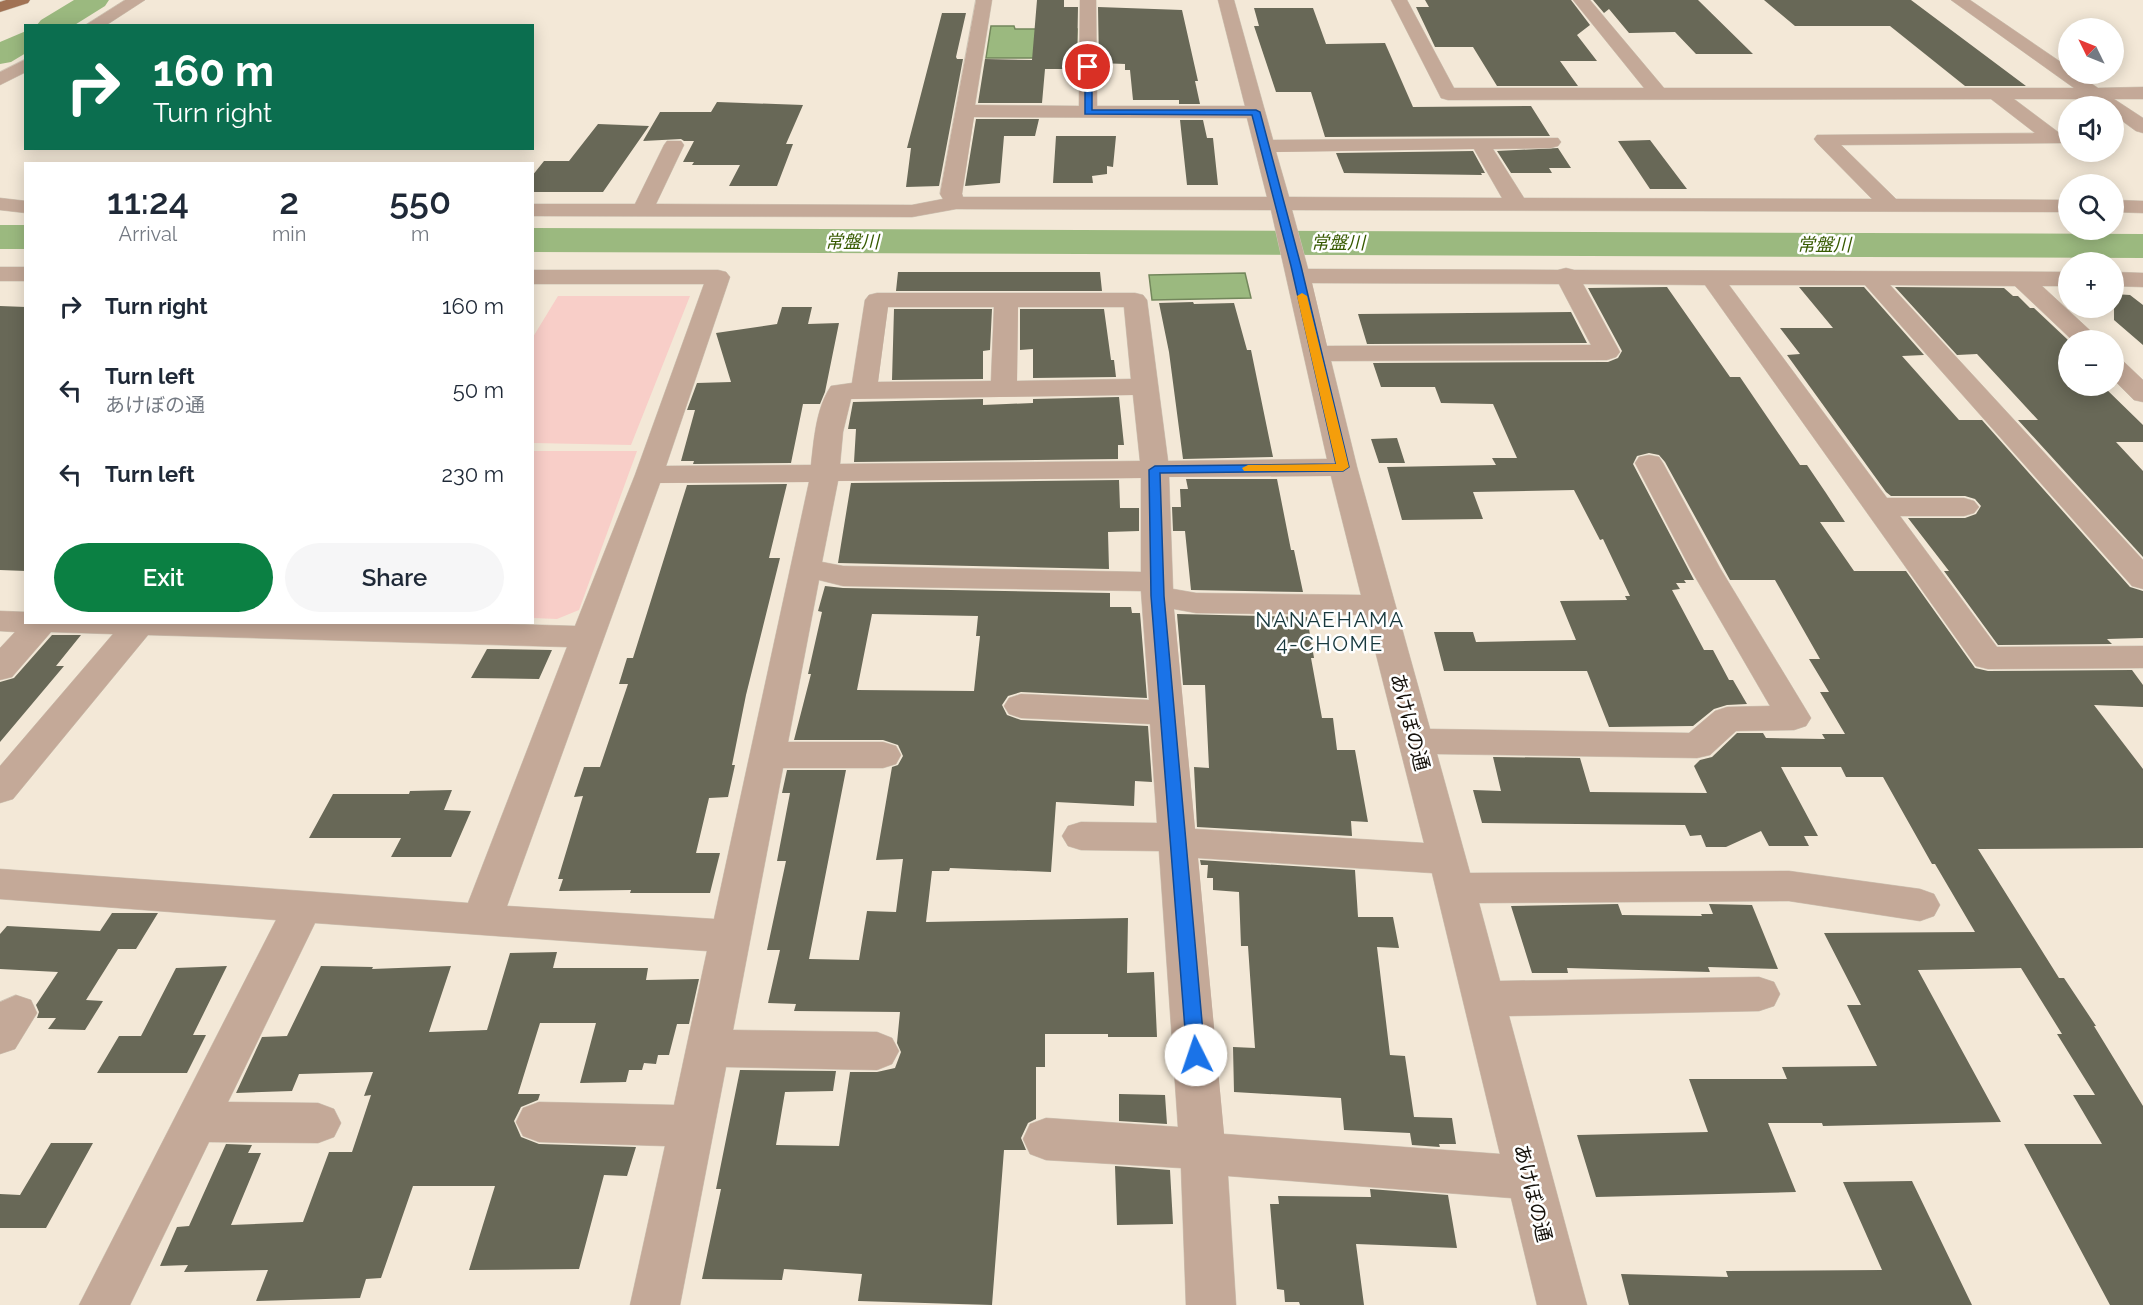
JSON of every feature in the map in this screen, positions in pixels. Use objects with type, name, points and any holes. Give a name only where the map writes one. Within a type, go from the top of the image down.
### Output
[{"type":"main road","points":[[0,7],[22,0]]},
{"type":"street","points":[[96,24],[136,0]]},
{"type":"street","points":[[956,202],[951,194],[984,0]]},
{"type":"street","points":[[1088,0],[1088,112]]},
{"type":"street","name":"あけぼの通","points":[[1226,0],[1282,213],[1343,467],[1484,999],[1562,1305]]},
{"type":"street","points":[[1399,0],[1448,94],[2143,93]]},
{"type":"street","points":[[1581,0],[1659,94]]},
{"type":"street","points":[[1959,0],[2143,127]]},
{"type":"street","points":[[0,80],[24,65]]},
{"type":"street","points":[[1889,204],[1824,140],[2055,139],[1995,93]]},
{"type":"street","points":[[965,111],[1256,112]]},
{"type":"street","points":[[1264,146],[1551,142]]},
{"type":"street","points":[[1480,143],[1516,203]]},
{"type":"street","points":[[642,211],[674,145]]},
{"type":"street","points":[[534,210],[912,211],[956,202],[1282,213],[1516,203],[2058,206]]},
{"type":"street","points":[[0,204],[24,207]]},
{"type":"street","points":[[2124,206],[2143,207]]},
{"type":"street","points":[[1296,271],[2058,279]]},
{"type":"street","points":[[0,274],[24,274]]},
{"type":"street","points":[[1317,354],[1607,352],[1566,275]]},
{"type":"street","points":[[1711,276],[1988,658],[2143,657]]},
{"type":"street","points":[[482,920],[649,475],[718,277],[534,277]]},
{"type":"street","points":[[1870,277],[2143,579]]},
{"type":"street","points":[[2020,278],[2075,330]]},
{"type":"street","points":[[2124,279],[2143,280]]},
{"type":"street","points":[[864,390],[877,300],[1135,300],[1155,470],[1157,588],[1204,1151],[1211,1305]]},
{"type":"street","points":[[1004,389],[1006,300]]},
{"type":"street","points":[[2124,376],[2143,394]]},
{"type":"street","points":[[655,1305],[840,392],[1145,387]]},
{"type":"street","points":[[1415,741],[1697,746],[1727,719],[1794,718],[1705,568],[1649,463]]},
{"type":"street","points":[[649,475],[1343,467]]},
{"type":"street","points":[[1878,507],[1964,507]]},
{"type":"street","points":[[805,568],[843,576],[1129,583],[1157,588],[1196,603],[1380,605]]},
{"type":"street","points":[[0,621],[24,622]]},
{"type":"street","points":[[0,669],[42,624]]},
{"type":"street","points":[[91,624],[587,637]]},
{"type":"street","points":[[0,790],[138,626]]},
{"type":"street","points":[[1022,706],[1167,713]]},
{"type":"street","points":[[767,754],[883,755]]},
{"type":"street","points":[[1082,836],[1179,838],[1451,874],[1789,886],[1920,905]]},
{"type":"street","points":[[0,884],[729,936]]},
{"type":"street","points":[[104,1305],[303,907]]},
{"type":"street","points":[[1484,999],[1759,994]]},
{"type":"street","points":[[708,1048],[877,1051]]},
{"type":"street","points":[[196,1122],[318,1123]]},
{"type":"street","points":[[538,1122],[691,1126]]},
{"type":"street","points":[[1046,1139],[1529,1178]]},
{"type":"shaded area","points":[[991,26],[1014,26],[1015,29],[1077,29],[1076,58],[986,58]]},
{"type":"shaded area","points":[[1245,273],[1251,298],[1152,300],[1149,275]]},
{"type":"shaded area","points":[[558,296],[690,296],[631,445],[534,443],[534,335]]},
{"type":"shaded area","points":[[534,451],[637,451],[579,610],[557,619],[534,618]]},
{"type":"building","points":[[1037,0],[1064,0],[1064,7],[1078,7],[1077,63],[1072,63],[1072,69],[1045,69],[1042,103],[978,103],[985,59],[1032,60]]},
{"type":"building","points":[[1425,0],[1571,0],[1590,25],[1577,35],[1597,61],[1560,61],[1578,86],[1497,86],[1473,47],[1435,47],[1416,7],[1429,7]]},
{"type":"building","points":[[1593,0],[1698,0],[1753,54],[1696,54],[1675,32],[1629,33],[1609,9],[1604,13]]},
{"type":"building","points":[[1764,0],[1911,0],[2026,86],[1965,86],[1890,26],[1795,26]]},
{"type":"building","points":[[1098,7],[1182,10],[1198,81],[1195,81],[1200,104],[1179,104],[1179,100],[1133,100],[1130,70],[1125,70],[1125,64],[1099,63]]},
{"type":"building","points":[[1254,8],[1313,8],[1326,44],[1385,43],[1413,107],[1531,106],[1550,136],[1325,137],[1311,92],[1276,92],[1254,26],[1259,26]]},
{"type":"building","points":[[942,13],[966,13],[956,57],[963,59],[939,186],[906,187],[911,148],[907,148]]},
{"type":"building","points":[[717,102],[803,105],[786,144],[793,144],[777,186],[729,186],[740,165],[692,165],[694,162],[683,162],[694,141],[681,139],[643,141],[660,112],[711,112]]},
{"type":"building","points":[[976,119],[1039,119],[1035,136],[1004,136],[1000,183],[965,186]]},
{"type":"building","points":[[1180,120],[1203,120],[1207,138],[1213,138],[1218,185],[1187,185]]},
{"type":"building","points":[[598,124],[649,126],[603,192],[534,192],[534,174],[544,161],[569,161]]},
{"type":"building","points":[[1056,136],[1116,136],[1113,167],[1107,166],[1107,174],[1092,176],[1093,183],[1053,183]]},
{"type":"building","points":[[1650,140],[1687,189],[1650,189],[1618,141]]},
{"type":"building","points":[[1558,148],[1571,168],[1549,168],[1552,173],[1511,173],[1497,151]]},
{"type":"building","points":[[1473,151],[1485,173],[1481,173],[1482,175],[1344,173],[1336,153]]},
{"type":"building","points":[[898,272],[1100,272],[1102,291],[896,291]]},
{"type":"building","points":[[1667,287],[1730,377],[1740,377],[1800,465],[1807,465],[1826,493],[1845,522],[1820,522],[1854,571],[1906,571],[1975,668],[1988,671],[2132,670],[2143,685],[2143,707],[2094,705],[2143,769],[2143,848],[1978,849],[2059,978],[2064,978],[2096,1026],[2094,1026],[2143,1106],[2143,1305],[2110,1305],[2024,1144],[2102,1144],[2073,1095],[2095,1095],[2057,1034],[2062,1034],[2021,968],[1918,970],[2001,1122],[1823,1126],[1822,1123],[1768,1123],[1796,1192],[1596,1197],[1577,1135],[1708,1132],[1689,1079],[1787,1079],[1782,1067],[1877,1066],[1847,1005],[1861,1005],[1824,933],[1975,932],[1935,864],[1932,864],[1883,777],[1846,777],[1841,767],[1781,767],[1818,836],[1804,836],[1809,846],[1769,846],[1761,831],[1726,847],[1706,847],[1701,835],[1690,836],[1685,825],[1482,823],[1473,790],[1501,791],[1493,757],[1580,758],[1590,792],[1707,793],[1694,766],[1700,760],[1712,757],[1737,733],[1763,733],[1766,738],[1825,739],[1822,734],[1845,734],[1820,692],[1829,692],[1809,659],[1820,659],[1775,580],[1730,580],[1665,462],[1659,455],[1649,453],[1637,456],[1633,464],[1694,580],[1676,583],[1680,589],[1672,590],[1704,650],[1713,650],[1729,680],[1733,680],[1747,704],[1727,705],[1714,709],[1693,726],[1609,727],[1587,671],[1444,671],[1434,632],[1473,632],[1476,642],[1576,640],[1560,601],[1627,600],[1625,596],[1630,596],[1603,539],[1600,540],[1574,490],[1473,492],[1483,519],[1402,520],[1387,467],[1496,465],[1492,458],[1517,458],[1493,404],[1441,403],[1435,387],[1381,387],[1373,363],[1608,362],[1618,358],[1622,351],[1588,288]]},
{"type":"building","points":[[1799,287],[1864,287],[1924,355],[1902,356],[1959,420],[1982,420],[2130,587],[2143,591],[2143,638],[2107,639],[2112,644],[1998,645],[1944,571],[1949,571],[1908,518],[1965,518],[1976,514],[1981,506],[1975,499],[1965,496],[1891,496],[1886,492],[1787,355],[1800,354],[1780,328],[1833,328]]},
{"type":"building","points":[[1895,287],[2004,288],[2013,296],[2018,296],[2030,308],[2034,308],[2058,331],[2058,396],[2113,396],[2143,425],[2143,442],[2116,442],[2143,471],[2143,557],[2018,420],[2038,420],[1977,354],[1957,355]]},
{"type":"building","points":[[2124,295],[2130,295],[2143,305],[2143,345],[2114,318],[2124,318]]},
{"type":"building","points":[[1193,302],[1194,304],[1234,303],[1247,350],[1251,350],[1273,457],[1183,459],[1169,352],[1159,303]]},
{"type":"building","points":[[0,306],[24,307],[24,571],[0,570]]},
{"type":"building","points":[[782,307],[812,307],[808,324],[839,323],[825,392],[820,404],[803,404],[791,463],[693,464],[694,461],[681,461],[695,410],[687,410],[697,383],[731,382],[716,333],[777,324]]},
{"type":"building","points":[[894,309],[992,309],[990,350],[983,351],[983,379],[892,380]]},
{"type":"building","points":[[1020,309],[1104,309],[1111,360],[1114,360],[1116,377],[1033,378],[1033,349],[1020,350]]},
{"type":"building","points":[[1571,312],[1587,343],[1367,344],[1358,314]]},
{"type":"building","points":[[1119,397],[1124,445],[1118,445],[1118,459],[854,462],[856,429],[848,429],[853,402],[983,399],[983,405],[1033,403],[1033,399]]},
{"type":"building","points":[[1397,438],[1405,463],[1379,463],[1371,439]]},
{"type":"building","points":[[1186,479],[1277,479],[1291,550],[1294,550],[1303,592],[1191,590],[1185,531],[1173,531],[1172,507],[1181,507],[1180,489],[1188,489]]},
{"type":"building","points":[[1119,480],[1120,508],[1139,508],[1139,531],[1108,532],[1109,569],[838,563],[851,483]]},
{"type":"building","points":[[787,484],[769,558],[780,558],[746,695],[728,797],[709,798],[696,853],[720,853],[710,893],[630,893],[631,890],[559,891],[563,879],[558,879],[583,796],[574,797],[584,767],[600,767],[628,684],[619,684],[627,658],[633,658],[687,485]]},
{"type":"building","points":[[825,586],[1110,593],[1110,607],[1131,607],[1132,613],[1140,613],[1147,698],[1021,692],[1008,696],[1002,705],[1007,715],[1021,720],[1148,726],[1152,782],[1135,781],[1134,806],[1056,802],[1051,872],[950,868],[949,871],[932,871],[926,922],[1128,918],[1127,973],[1154,972],[1157,1037],[1045,1034],[1045,1067],[1036,1067],[1036,1119],[1028,1123],[1021,1138],[1026,1150],[1004,1150],[992,1305],[858,1301],[862,1274],[784,1269],[782,1280],[702,1279],[721,1189],[716,1189],[740,1070],[836,1071],[833,1091],[785,1092],[776,1145],[839,1146],[850,1072],[877,1072],[895,1068],[901,1052],[897,1043],[900,1012],[794,1011],[796,1004],[768,1003],[780,950],[767,950],[786,861],[777,861],[790,793],[782,793],[787,770],[846,770],[809,959],[859,960],[867,911],[896,912],[903,859],[876,860],[892,767],[898,765],[903,756],[898,745],[883,740],[794,740],[811,674],[808,674],[822,612],[818,611]],"holes":[[[872,614],[978,616],[976,636],[980,636],[974,691],[857,690]]]},
{"type":"building","points":[[1177,614],[1307,617],[1314,658],[1311,658],[1322,718],[1333,718],[1337,750],[1355,750],[1368,822],[1351,821],[1352,836],[1197,827],[1194,767],[1209,768],[1205,685],[1183,685]]},
{"type":"building","points":[[52,635],[81,635],[56,666],[64,666],[0,742],[0,682],[14,678]]},
{"type":"building","points":[[487,649],[552,650],[539,679],[471,678]]},
{"type":"building","points":[[452,790],[444,810],[471,811],[451,857],[391,857],[401,838],[309,838],[333,794],[409,794],[410,791]]},
{"type":"building","points":[[1200,860],[1355,870],[1358,917],[1393,917],[1399,948],[1377,947],[1390,1055],[1405,1056],[1414,1117],[1452,1118],[1456,1144],[1439,1144],[1440,1147],[1412,1145],[1410,1133],[1344,1130],[1341,1098],[1234,1092],[1233,1047],[1255,1048],[1248,946],[1241,946],[1239,892],[1213,890],[1213,878],[1207,878],[1208,865],[1201,865]]},
{"type":"building","points":[[1618,904],[1622,915],[1702,916],[1701,914],[1713,914],[1709,904],[1752,905],[1778,969],[1708,967],[1710,972],[1567,968],[1568,973],[1532,973],[1511,906]]},
{"type":"building","points":[[112,913],[158,913],[136,949],[118,949],[86,1000],[103,1001],[85,1030],[48,1029],[56,1018],[37,1018],[39,1012],[36,1005],[58,972],[0,969],[0,934],[7,926],[100,931]]},
{"type":"building","points":[[557,952],[553,968],[648,968],[646,980],[699,979],[689,1024],[677,1024],[669,1055],[658,1055],[656,1064],[644,1063],[642,1070],[629,1070],[626,1082],[580,1083],[596,1023],[540,1023],[518,1094],[540,1094],[538,1100],[521,1107],[514,1121],[521,1137],[539,1144],[636,1147],[627,1176],[604,1175],[579,1269],[469,1270],[495,1186],[413,1186],[381,1278],[366,1279],[360,1298],[256,1301],[268,1270],[184,1272],[188,1265],[160,1266],[177,1227],[189,1226],[226,1144],[252,1145],[248,1153],[261,1153],[231,1225],[303,1222],[329,1152],[352,1152],[371,1095],[364,1096],[373,1072],[299,1074],[292,1091],[236,1093],[262,1037],[287,1036],[321,966],[373,967],[372,969],[451,966],[429,1032],[487,1030],[510,953]]},
{"type":"building","points":[[227,966],[193,1035],[206,1035],[187,1073],[97,1073],[119,1036],[141,1036],[176,968]]},
{"type":"building","points":[[1119,1094],[1165,1095],[1167,1124],[1119,1121]]},
{"type":"building","points":[[51,1143],[93,1143],[46,1228],[0,1228],[0,1194],[20,1195]]},
{"type":"building","points":[[1115,1166],[1170,1170],[1173,1224],[1117,1225]]},
{"type":"building","points":[[1912,1181],[1972,1305],[1629,1305],[1621,1274],[1728,1277],[1726,1271],[1882,1270],[1843,1182]]},
{"type":"building","points":[[1370,1189],[1448,1195],[1457,1248],[1356,1244],[1364,1305],[1300,1305],[1299,1302],[1285,1302],[1284,1290],[1277,1289],[1270,1204],[1279,1204],[1278,1196],[1371,1197]]},
{"type":"waterway","name":"常盤川","points":[[54,24],[95,0]]},
{"type":"waterway","name":"常盤川","points":[[0,55],[24,41]]},
{"type":"waterway","name":"常盤川","points":[[0,237],[24,237]]},
{"type":"waterway","name":"常盤川","points":[[534,240],[2143,246]]},
{"type":"slow traffic","points":[[1248,468],[1343,467],[1302,296]]},
{"type":"district","name":"NANAEHAMA 4-CHOME","points":[[1330,632]]},
{"type":"route","points":[[1088,67],[1088,112],[1256,112],[1296,266],[1343,467],[1155,470],[1157,596],[1196,1055]]}]
